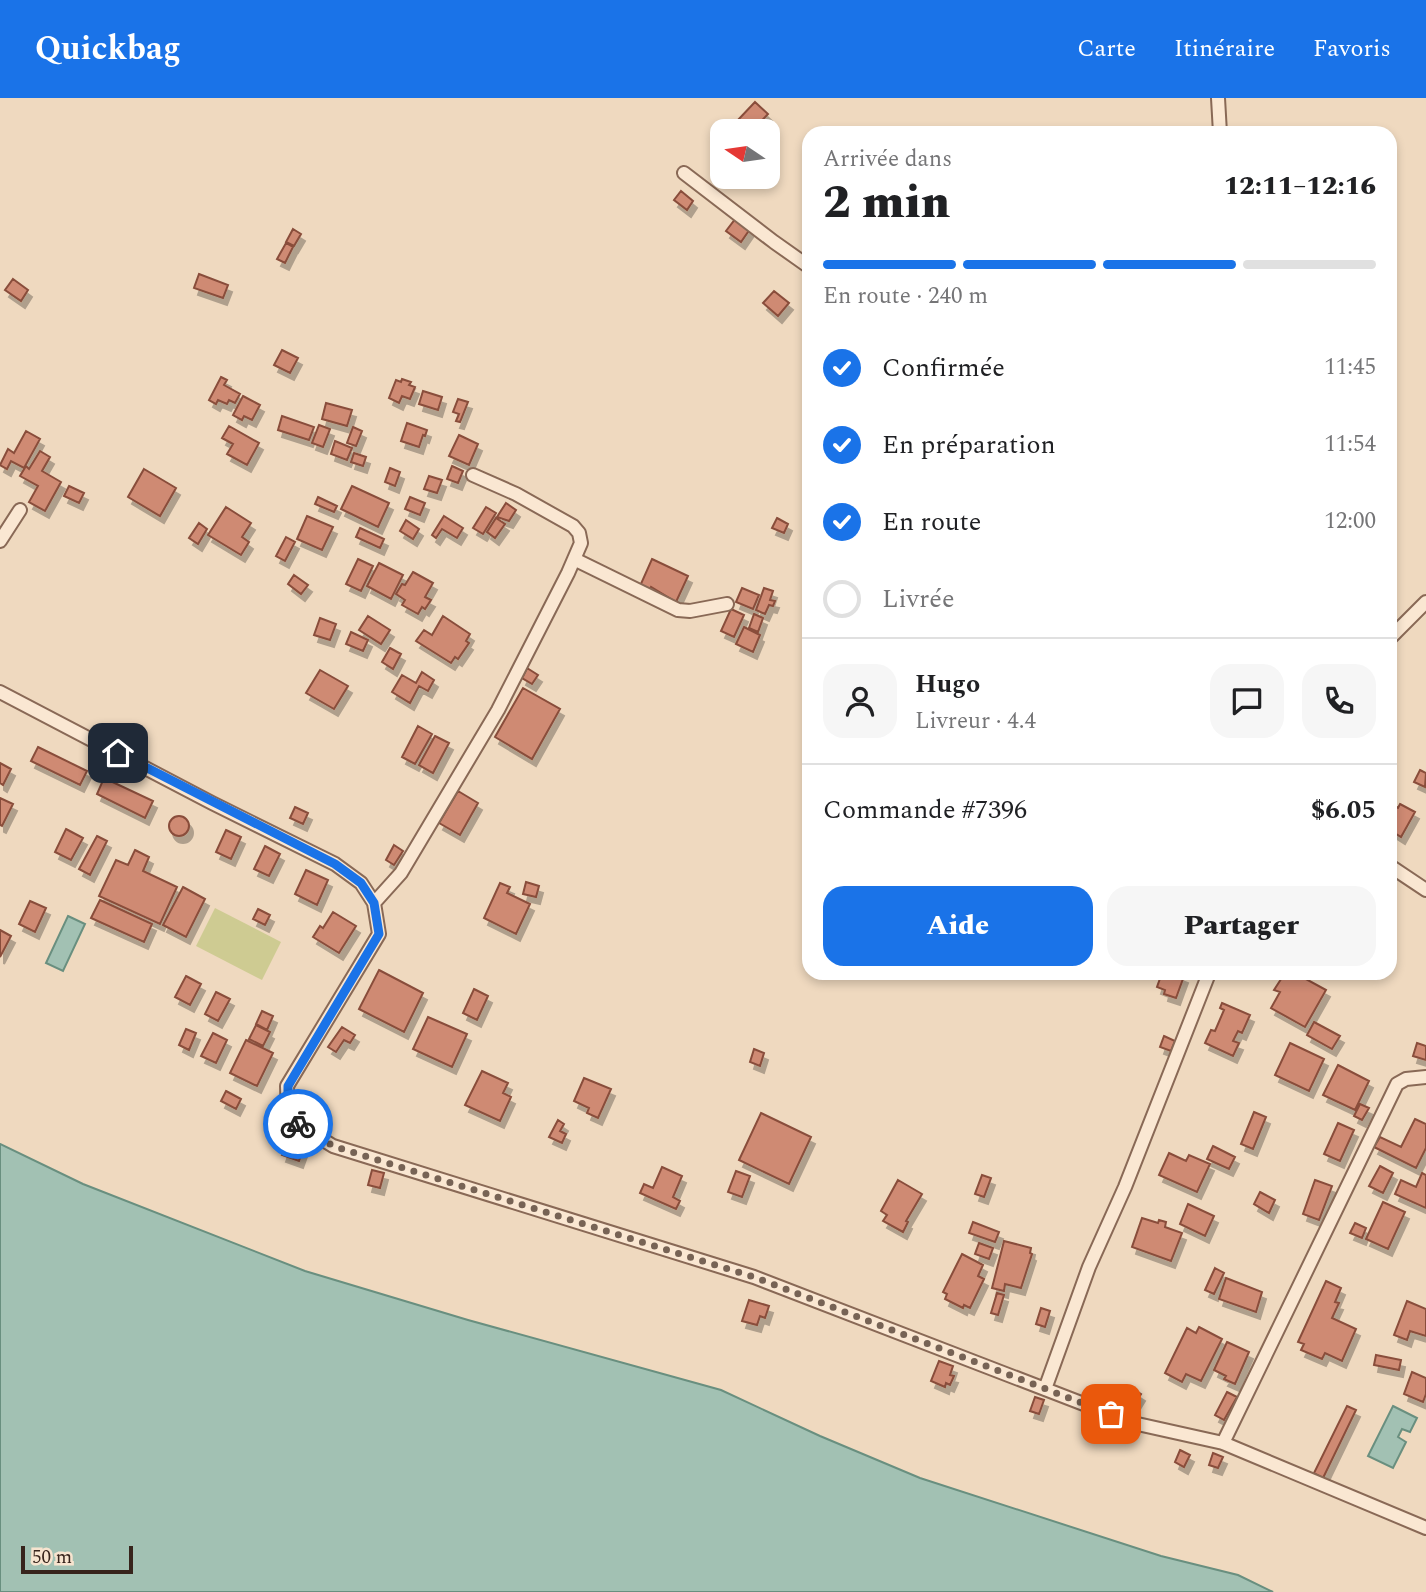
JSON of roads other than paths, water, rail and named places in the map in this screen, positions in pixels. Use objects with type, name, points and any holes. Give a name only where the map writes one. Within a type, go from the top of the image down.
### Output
[{"type":"street","points":[[1218,98],[1220,126]]},
{"type":"street","points":[[684,173],[802,262]]},
{"type":"street","points":[[374,903],[401,873],[498,710],[581,543],[579,533],[573,526],[516,494],[473,475]]},
{"type":"street","points":[[0,541],[20,510]]},
{"type":"street","points":[[574,559],[678,610],[690,611],[727,604]]},
{"type":"street","points":[[1397,631],[1426,602]]},
{"type":"street","points":[[0,692],[335,864],[361,883],[374,903],[379,934],[288,1086],[288,1118],[333,1146],[754,1277],[1133,1423],[1223,1443],[1426,1528]]},
{"type":"street","points":[[1397,871],[1426,890]]},
{"type":"street","points":[[1045,1389],[1089,1267],[1125,1187],[1206,980]]},
{"type":"street","points":[[1223,1443],[1397,1084],[1406,1079],[1426,1077]]}]
